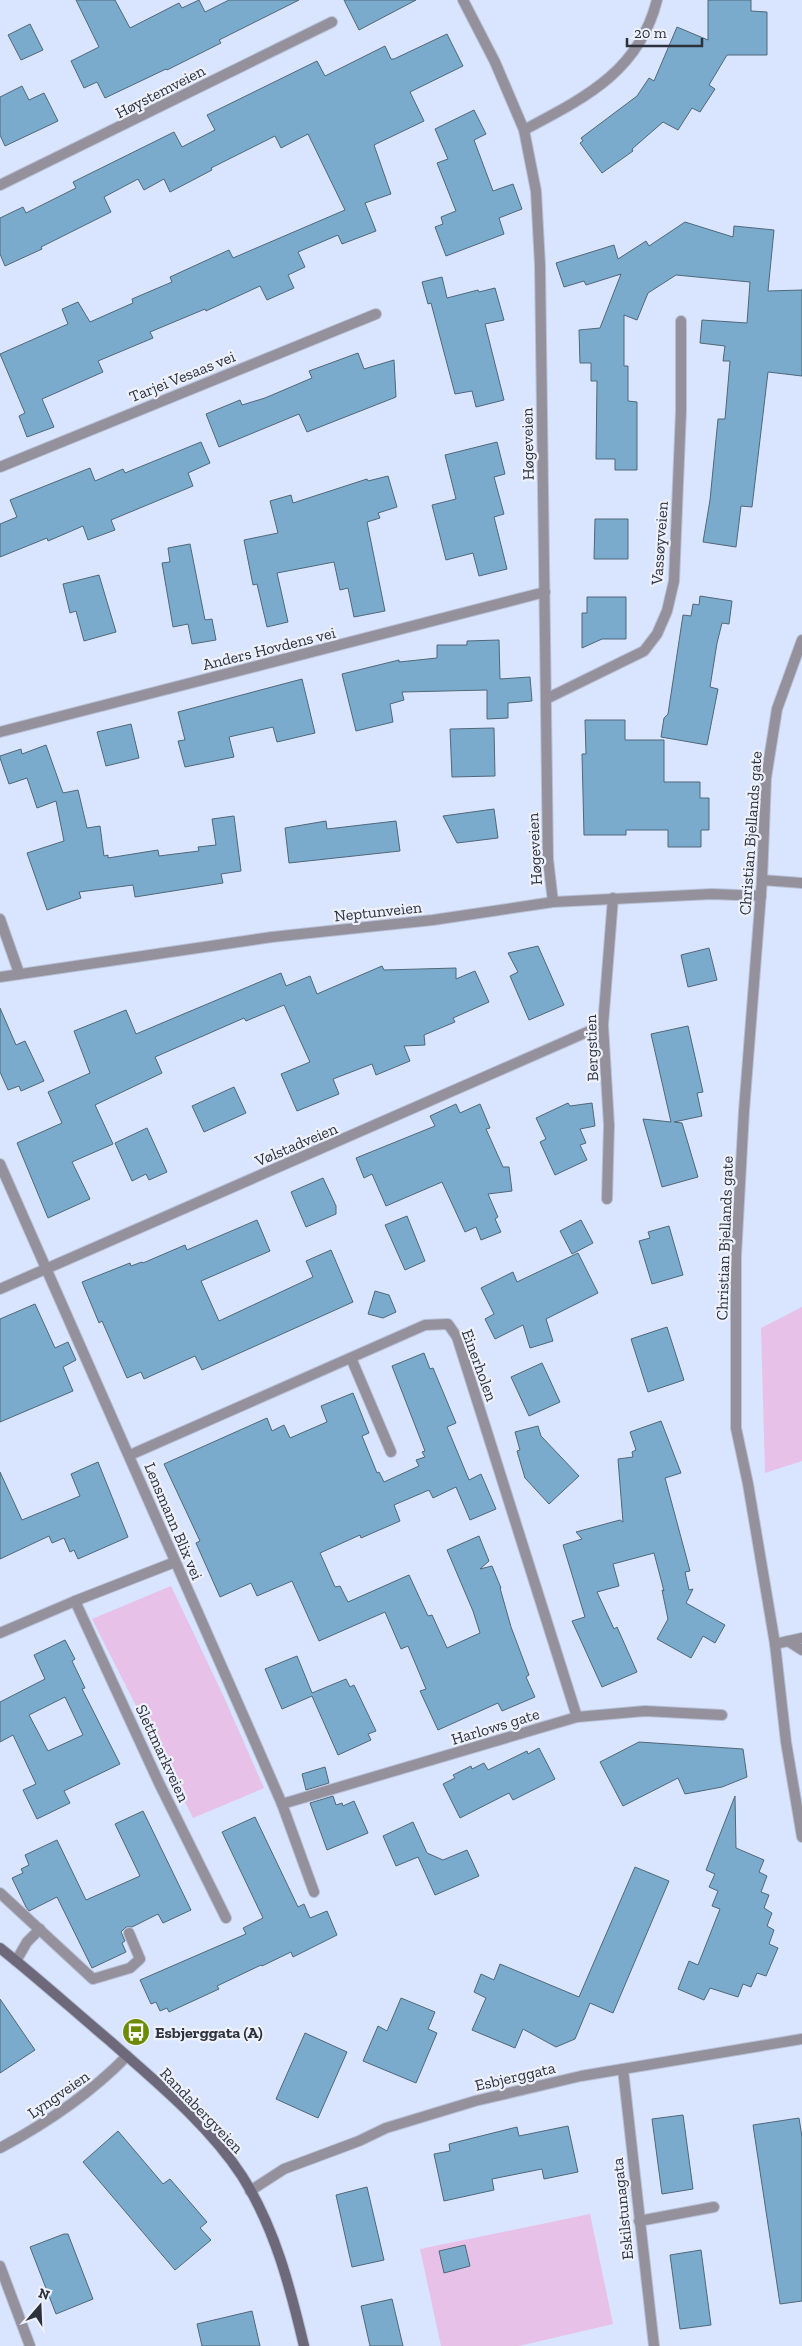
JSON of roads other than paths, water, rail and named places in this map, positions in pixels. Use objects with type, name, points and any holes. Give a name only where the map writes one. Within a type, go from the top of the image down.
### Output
[{"type":"main road","name":"Randabergveien","points":[[0,1948],[126,2056],[205,2131],[226,2155],[250,2191],[267,2226],[287,2278],[304,2346]]},
{"type":"street","name":"Høgeveien","points":[[463,0],[495,62],[524,130],[536,191],[540,265],[548,859],[553,902]]},
{"type":"street","points":[[524,130],[583,99],[607,82],[631,57],[646,32],[657,0]]},
{"type":"street","name":"Høystemveien","points":[[0,185],[332,22]]},
{"type":"street","name":"Tarjei Vesaas vei","points":[[0,467],[376,314]]},
{"type":"street","name":"Vassøyveien","points":[[546,699],[644,650],[657,634],[667,611],[674,581],[681,402],[681,321]]},
{"type":"street","name":"Anders Hovdens vei","points":[[0,732],[545,592]]},
{"type":"street","name":"Christian Bjellands gate","points":[[802,640],[777,709],[766,778],[761,896],[744,1112],[736,1256],[736,1428],[748,1484],[775,1644],[786,1742],[802,1837]]},
{"type":"street","points":[[762,880],[802,884]]},
{"type":"street","name":"Neptunveien","points":[[0,977],[272,937],[433,920],[553,902],[712,894],[761,896]]},
{"type":"street","name":"Bergstien","points":[[607,1198],[609,1125],[604,1025],[613,898]]},
{"type":"street","points":[[0,919],[19,973]]},
{"type":"street","name":"Vølstadveien","points":[[0,1289],[377,1126],[604,1025]]},
{"type":"street","name":"Lensmann Blix vei","points":[[0,1164],[130,1455],[282,1804],[314,1892]]},
{"type":"street","name":"Einerholen","points":[[130,1455],[425,1324],[448,1324],[457,1337],[577,1717]]},
{"type":"street","points":[[351,1358],[391,1452]]},
{"type":"street","points":[[0,1633],[175,1562]]},
{"type":"street","name":"Slettmarkveien","points":[[75,1601],[159,1783],[226,1918]]},
{"type":"street","points":[[775,1644],[802,1638]]},
{"type":"street","points":[[788,1641],[802,1650]]},
{"type":"street","name":"Harlows gate","points":[[282,1804],[577,1717],[645,1712],[722,1715]]},
{"type":"street","points":[[0,1893],[94,1979],[130,1968],[140,1959],[129,1933]]},
{"type":"street","points":[[16,1960],[27,1942],[40,1929]]},
{"type":"street","name":"Esbjerggata","points":[[250,2191],[284,2169],[359,2141],[386,2128],[475,2101],[581,2076],[802,2039]]},
{"type":"street","name":"Lyngveien","points":[[0,2148],[27,2134],[78,2100],[102,2082],[126,2056]]},
{"type":"street","name":"Eskilstunagata","points":[[622,2069],[654,2346]]},
{"type":"street","points":[[639,2222],[714,2207]]},
{"type":"street","points":[[0,2266],[30,2346]]},
{"type":"place","name":"Esbjerggata (A)","points":[[136,2032]]}]
